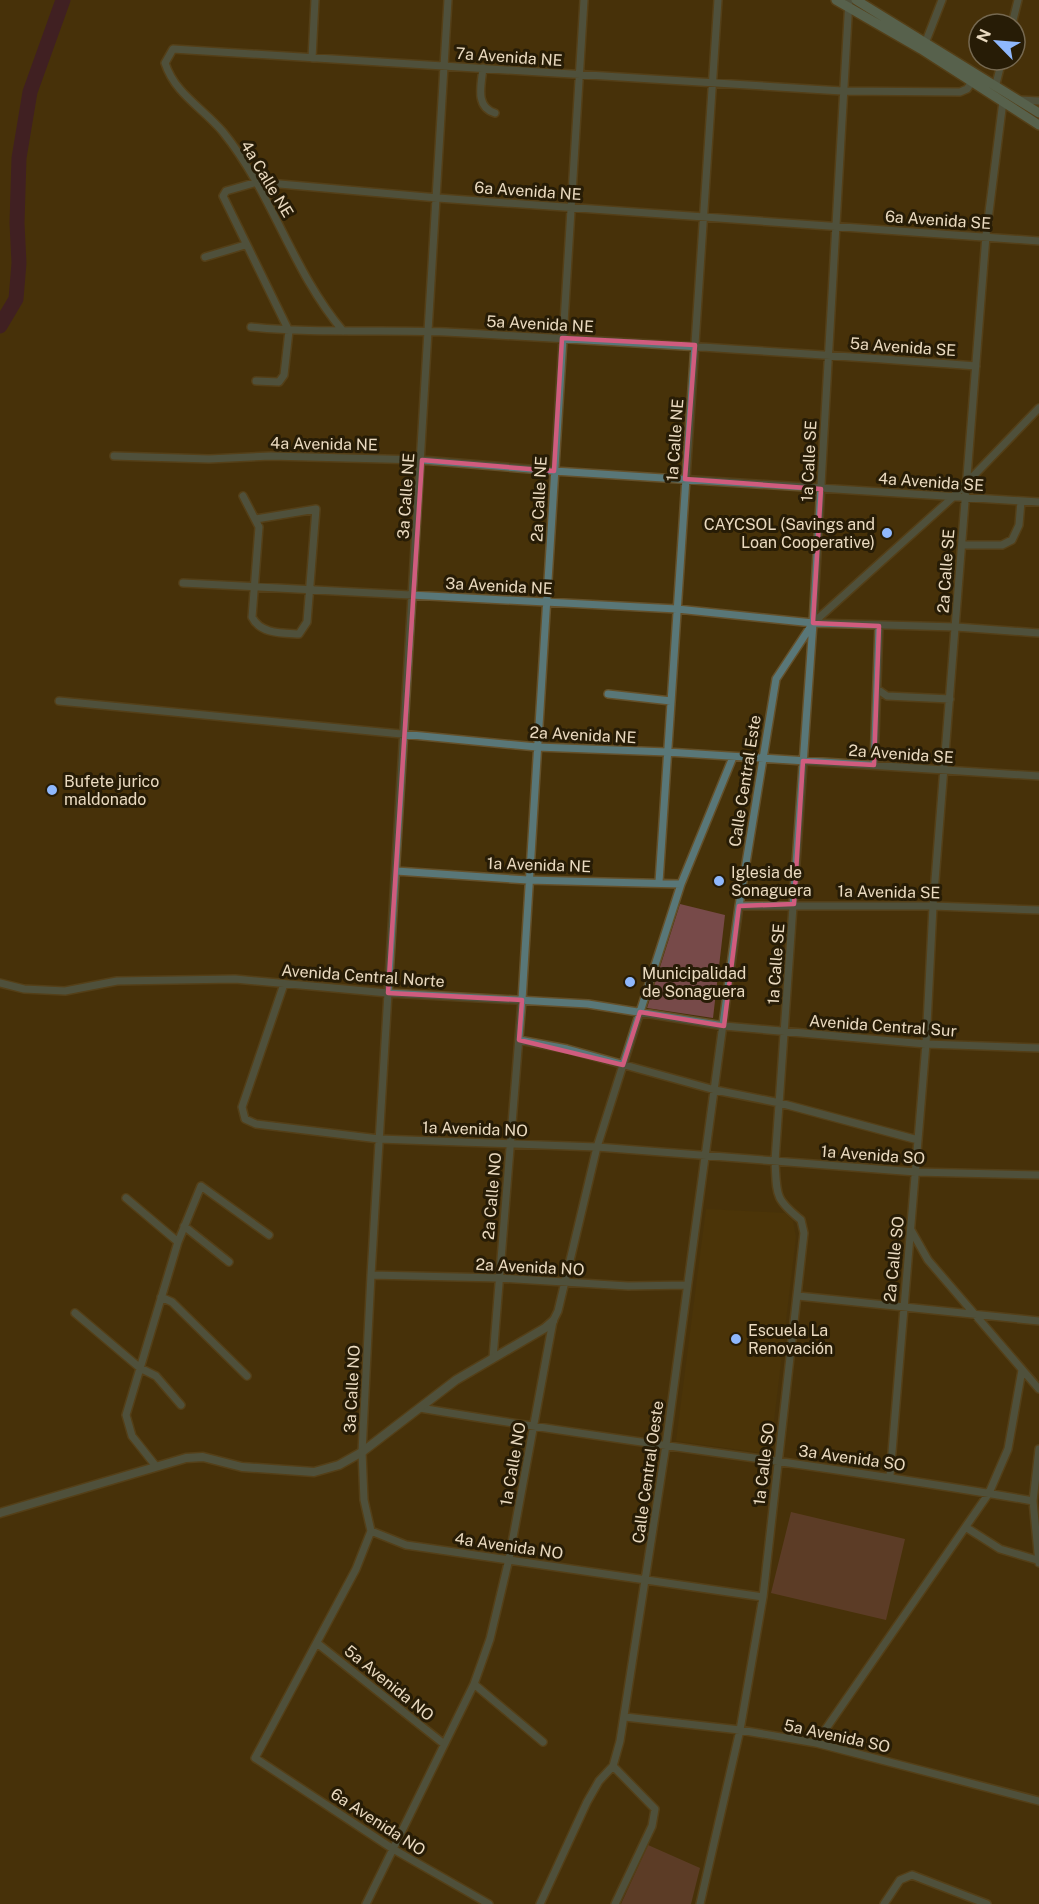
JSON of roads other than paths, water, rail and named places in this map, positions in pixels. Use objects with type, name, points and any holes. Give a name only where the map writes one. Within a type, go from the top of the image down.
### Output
[{"type":"main road","points":[[836,0],[848,3],[1039,125]]},
{"type":"main road","points":[[856,0],[926,40],[1039,113]]},
{"type":"street","points":[[312,58],[315,0]]},
{"type":"street","name":"3a Calle NE","points":[[388,993],[430,332],[448,0]]},
{"type":"street","name":"2a Calle NE","points":[[522,1000],[584,0]]},
{"type":"street","name":"1a Calle NE","points":[[658,882],[718,0]]},
{"type":"street","points":[[926,40],[942,0]]},
{"type":"street","name":"1a Calle SE","points":[[786,1032],[813,623],[848,3]]},
{"type":"street","name":"7a Avenida NE","points":[[173,49],[842,91],[960,92],[967,89],[972,82]]},
{"type":"street","name":"4a Calle NE","points":[[173,49],[165,63],[170,78],[222,131],[258,182],[302,274],[325,310],[343,331]]},
{"type":"street","points":[[483,69],[481,104],[486,110],[495,113]]},
{"type":"street","points":[[996,84],[999,72]]},
{"type":"street","points":[[1020,100],[1039,101]]},
{"type":"street","name":"2a Calle SE","points":[[926,1044],[933,906],[986,236],[1003,101]]},
{"type":"street","name":"6a Avenida NE","points":[[245,245],[223,196],[226,191],[258,182],[438,198],[835,226]]},
{"type":"street","name":"6a Avenida SE","points":[[835,226],[1039,241]]},
{"type":"street","points":[[205,258],[245,245],[268,284],[289,331],[284,375],[279,382],[256,381]]},
{"type":"street","name":"5a Avenida NE","points":[[251,327],[289,331],[430,332],[562,338],[828,354]]},
{"type":"street","name":"5a Avenida SE","points":[[828,354],[976,366]]},
{"type":"street","name":"Calle Central Este","points":[[724,1026],[739,906],[776,679],[813,623],[952,498],[1039,408]]},
{"type":"street","name":"4a Avenida NE","points":[[114,456],[209,459],[271,456],[422,460],[821,489]]},
{"type":"street","name":"4a Avenida SE","points":[[821,489],[1039,502]]},
{"type":"street","points":[[243,496],[259,526],[252,617],[256,625],[262,629],[299,634],[307,622],[316,509],[256,519]]},
{"type":"street","points":[[962,545],[1002,544],[1012,540],[1019,525],[1021,501]]},
{"type":"street","name":"3a Avenida NE","points":[[183,583],[677,609],[813,623],[879,627],[956,627],[1039,633]]},
{"type":"street","points":[[874,765],[879,627]]},
{"type":"street","points":[[877,688],[887,696],[950,699]]},
{"type":"street","points":[[608,694],[670,701]]},
{"type":"street","name":"2a Avenida NE","points":[[58,701],[537,747],[762,758]]},
{"type":"street","points":[[640,1012],[681,884],[733,757]]},
{"type":"street","name":"2a Avenida SE","points":[[762,758],[1039,776]]},
{"type":"street","name":"1a Avenida NE","points":[[396,871],[528,880],[681,884]]},
{"type":"street","name":"1a Avenida SE","points":[[739,906],[794,904],[1039,910]]},
{"type":"street","name":"Avenida Central Norte","points":[[0,983],[24,989],[65,991],[117,981],[235,979],[388,993],[588,1004],[724,1026]]},
{"type":"street","name":"1a Avenida NO","points":[[284,984],[242,1107],[245,1119],[256,1124],[379,1139],[597,1147],[706,1155]]},
{"type":"street","name":"3a Calle NO","points":[[370,1531],[364,1500],[362,1452],[388,993]]},
{"type":"street","name":"2a Calle NO","points":[[493,1358],[522,1000]]},
{"type":"street","name":"1a Calle NO","points":[[366,1904],[474,1684],[490,1640],[509,1559],[553,1321],[566,1282],[597,1147],[640,1012]]},
{"type":"street","name":"Avenida Central Sur","points":[[724,1026],[926,1044],[1039,1048]]},
{"type":"street","name":"Calle Central Oeste","points":[[540,1904],[587,1802],[599,1781],[613,1766],[625,1717],[666,1445],[724,1026]]},
{"type":"street","name":"1a Calle SO","points":[[700,1904],[740,1730],[763,1597],[798,1296],[804,1233],[801,1220],[782,1204],[777,1191],[776,1161],[786,1032]]},
{"type":"street","points":[[519,1040],[715,1090],[780,1103],[918,1140]]},
{"type":"street","name":"2a Calle SO","points":[[890,1476],[926,1044]]},
{"type":"street","name":"1a Avenida SO","points":[[706,1155],[916,1172],[1039,1175]]},
{"type":"street","points":[[155,1466],[128,1428],[126,1415],[178,1242],[201,1186],[269,1235]]},
{"type":"street","points":[[126,1198],[178,1242]]},
{"type":"street","points":[[184,1226],[229,1262]]},
{"type":"street","points":[[911,1230],[928,1260],[979,1316],[1039,1389]]},
{"type":"street","name":"2a Avenida NO","points":[[371,1275],[499,1278],[628,1286],[687,1285]]},
{"type":"street","points":[[798,1296],[1039,1321]]},
{"type":"street","points":[[161,1297],[172,1302],[247,1376]]},
{"type":"street","points":[[75,1313],[140,1368],[156,1376],[182,1405]]},
{"type":"street","points":[[0,1513],[155,1466],[203,1457],[242,1467],[314,1472],[339,1465],[362,1452],[456,1380],[545,1328],[553,1321]]},
{"type":"street","points":[[816,1743],[967,1528],[989,1493],[1008,1449],[1022,1370]]},
{"type":"street","name":"3a Avenida SO","points":[[420,1408],[533,1427],[890,1476],[1033,1501]]},
{"type":"street","points":[[967,1528],[1000,1549],[1038,1562],[1033,1501],[1039,1449]]},
{"type":"street","points":[[317,1643],[356,1569],[370,1531]]},
{"type":"street","name":"4a Avenida NO","points":[[370,1531],[406,1545],[763,1597]]},
{"type":"street","name":"5a Avenida NO","points":[[317,1643],[444,1744]]},
{"type":"street","name":"6a Avenida NO","points":[[317,1643],[255,1758],[393,1849],[489,1904]]},
{"type":"street","points":[[474,1684],[543,1742]]},
{"type":"street","name":"5a Avenida SO","points":[[625,1717],[740,1730],[816,1743],[1039,1801]]},
{"type":"street","points":[[613,1766],[656,1809],[652,1826],[615,1904]]},
{"type":"street","points":[[884,1904],[900,1880],[912,1875],[987,1904]]},
{"type":"waterway","points":[[0,326],[16,299],[19,263],[17,223],[19,158],[30,92],[63,0]]},
{"type":"place","name":"CAYCSOL (Savings and Loan Cooperative)","points":[[887,533]]},
{"type":"place","name":"Bufete jurico maldonado","points":[[52,790]]},
{"type":"place","name":"Iglesia de Sonaguera","points":[[719,881]]},
{"type":"place","name":"Municipalidad de Sonaguera","points":[[630,982]]},
{"type":"place","name":"Escuela La Renovación","points":[[736,1339]]}]
